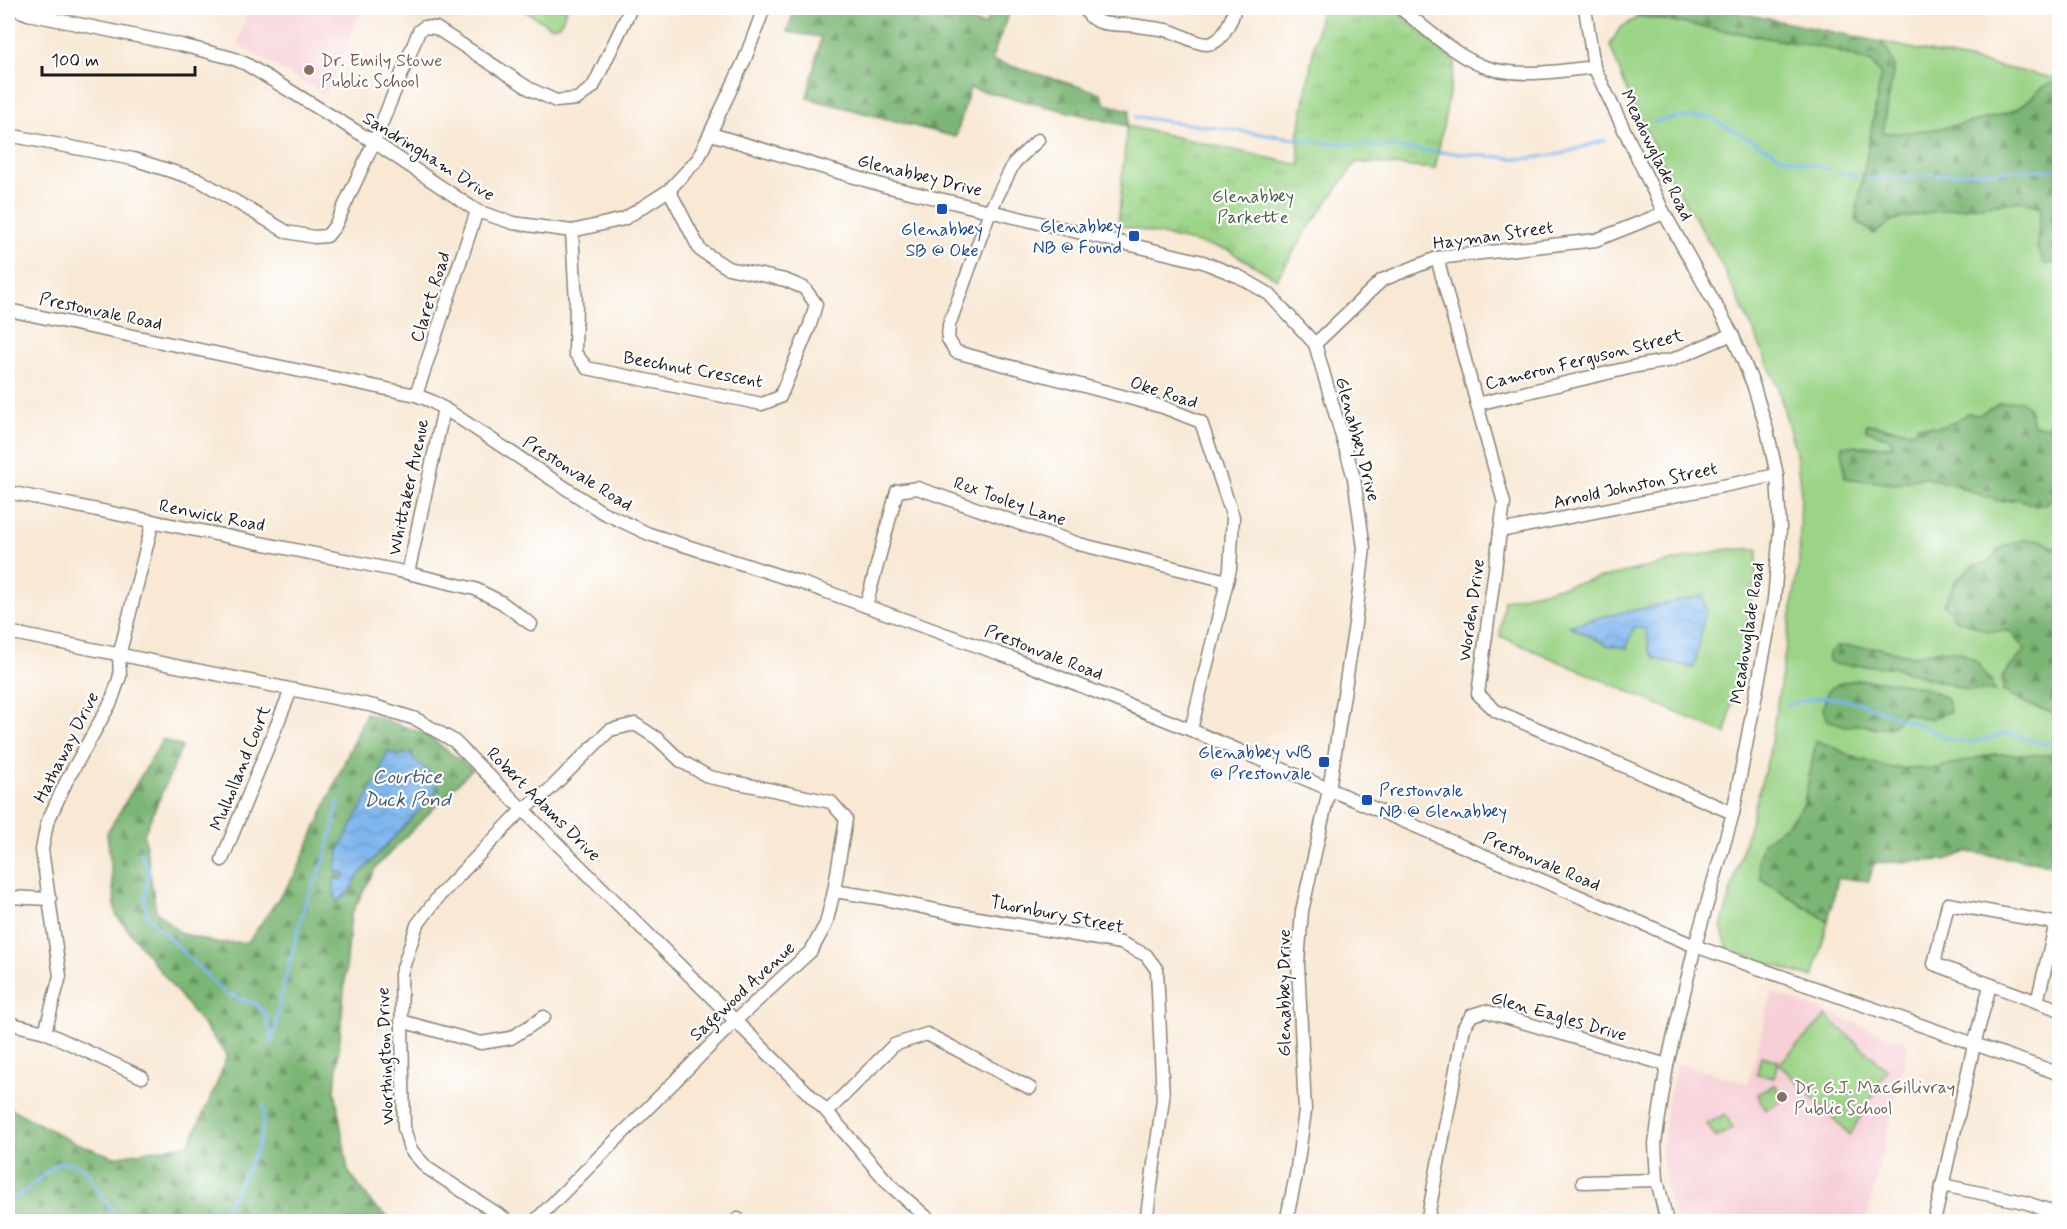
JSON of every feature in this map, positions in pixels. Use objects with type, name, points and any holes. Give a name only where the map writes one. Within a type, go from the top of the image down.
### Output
[{"type":"street","name":"Sandringham Drive","points":[[12,8],[28,14],[181,45],[232,58],[246,64],[374,142],[477,211],[513,223],[572,231],[624,219],[669,190],[698,159],[745,59],[761,9]]},
{"type":"street","points":[[8,135],[133,159],[199,180],[287,232],[314,237],[327,236],[335,226],[374,142],[419,31],[424,27],[436,28],[530,89],[556,101],[567,100],[577,99],[593,87],[632,8]]},
{"type":"street","points":[[1085,8],[1088,14],[1100,23],[1125,24],[1172,32],[1192,42],[1208,44],[1222,37],[1234,13],[1234,8]]},
{"type":"street","points":[[1400,8],[1455,52],[1492,69],[1541,73],[1594,67]]},
{"type":"street","name":"Meadowglade Road","points":[[1585,8],[1594,67],[1664,213],[1732,334],[1753,384],[1767,430],[1777,475],[1780,530],[1774,600],[1733,813],[1695,946],[1667,1065],[1655,1143],[1657,1180],[1667,1221]]},
{"type":"street","name":"Glenabbey Drive","points":[[711,134],[885,186],[1203,262],[1240,277],[1269,294],[1315,344],[1354,478],[1364,548],[1355,624],[1329,789],[1302,910],[1298,963],[1305,1111],[1296,1175],[1286,1221]]},
{"type":"street","points":[[990,211],[1014,163],[1038,140]]},
{"type":"street","name":"Beechnut Crescent","points":[[572,231],[576,303],[575,353],[587,368],[762,404],[780,397],[810,325],[816,304],[804,288],[785,280],[728,268],[700,250],[669,190]]},
{"type":"street","name":"Claret Road","points":[[416,395],[477,211]]},
{"type":"street","name":"Oke Road","points":[[990,211],[949,325],[948,339],[956,352],[1163,407],[1201,422],[1233,517],[1230,569],[1191,730]]},
{"type":"street","name":"Hayman Street","points":[[1315,344],[1382,280],[1437,258],[1596,240],[1664,213]]},
{"type":"street","name":"Worden Drive","points":[[1437,258],[1504,503],[1478,694],[1496,711],[1733,813]]},
{"type":"street","name":"Prestonvale Road","points":[[8,310],[416,395],[444,408],[622,523],[674,543],[802,584],[1014,659],[1191,730],[1695,946],[2060,1074]]},
{"type":"street","name":"Cameron Ferguson Street","points":[[1477,404],[1637,366],[1672,360],[1732,334]]},
{"type":"street","name":"Whittaker Avenue","points":[[408,573],[444,408]]},
{"type":"street","name":"Arnold Johnston Street","points":[[1500,531],[1777,475]]},
{"type":"street","name":"Rex Tooley Lane","points":[[866,606],[897,490],[917,488],[1079,544],[1227,581]]},
{"type":"street","name":"Renwick Road","points":[[8,492],[408,573],[475,589],[490,594],[531,624]]},
{"type":"street","name":"Hathaway Drive","points":[[45,1032],[60,976],[42,850],[47,823],[66,782],[111,702],[120,676],[119,656],[153,521]]},
{"type":"street","name":"Robert Adams Drive","points":[[8,632],[374,706],[416,719],[454,741],[828,1112],[890,1185],[932,1221]]},
{"type":"street","name":"Mulholland Court","points":[[222,860],[291,690]]},
{"type":"street","name":"Sagewood Avenue","points":[[523,809],[548,791],[610,730],[636,724],[658,739],[681,761],[709,777],[831,802],[846,819],[826,924],[811,951],[736,1020],[534,1221]]},
{"type":"street","name":"Worthington Drive","points":[[510,1221],[427,1168],[410,1149],[404,1128],[400,974],[417,926],[440,896],[523,809]]},
{"type":"street","name":"Thornbury Street","points":[[834,891],[1122,943],[1146,955],[1157,970],[1163,1099],[1146,1221]]},
{"type":"street","points":[[8,897],[50,899]]},
{"type":"street","points":[[2037,1002],[2058,923],[1948,904],[1934,964],[1990,986],[2060,1010]]},
{"type":"street","points":[[1934,1221],[1974,1045],[1990,986]]},
{"type":"street","name":"Glen Eagles Drive","points":[[1427,1221],[1464,1027],[1472,1015],[1485,1011],[1667,1065]]},
{"type":"street","points":[[401,1021],[481,1043],[511,1038],[544,1017]]},
{"type":"street","points":[[8,1023],[45,1032],[142,1077]]},
{"type":"street","points":[[828,1112],[894,1045],[927,1034],[1030,1088]]},
{"type":"street","points":[[1583,1182],[1657,1180]]},
{"type":"street","points":[[1942,1185],[2024,1202],[2060,1214]]},
{"type":"shaded area","name":"Dr. Emily Stowe Public School","points":[[249,8],[362,8],[326,95],[237,44]]},
{"type":"shaded area","name":"Dr. G.J. MacGillivray Public School","points":[[1772,992],[1909,1043],[1866,1221],[1675,1222],[1668,1201],[1662,1153],[1666,1109],[1677,1063],[1748,1084]]},
{"type":"green space","points":[[520,8],[567,8],[560,25],[551,27]]},
{"type":"green space","points":[[795,8],[924,8],[985,25],[992,8],[1011,8],[991,60],[1101,93],[1105,104],[1130,110],[1127,126],[970,88],[956,137],[807,98],[821,37],[787,32]]},
{"type":"green space","name":"Glenabbey Parkette","points":[[1321,8],[1396,8],[1403,17],[1455,62],[1435,169],[1356,162],[1305,233],[1277,279],[1228,250],[1118,225],[1127,126],[1300,165],[1298,137]]},
{"type":"green space","points":[[1616,8],[1716,8],[1881,42],[1894,65],[1883,133],[1931,130],[2013,111],[2025,104],[2045,86],[2059,82],[2059,263],[2044,264],[2037,247],[2041,207],[2021,201],[1944,210],[1893,220],[1874,234],[1855,220],[1881,76],[1872,63],[1831,49],[1640,16]]},
{"type":"green space","points":[[1640,16],[1831,49],[1872,63],[1881,76],[1855,220],[1874,234],[1892,220],[1944,210],[2022,201],[2042,206],[2037,247],[2056,265],[2059,263],[2060,417],[2057,420],[2044,426],[2033,424],[2028,406],[2001,403],[1979,416],[1968,413],[1944,426],[1918,425],[1914,432],[1867,424],[1866,430],[1890,438],[1893,446],[1842,446],[1845,478],[1895,484],[1923,477],[1957,485],[2000,501],[2019,499],[2036,506],[2054,497],[2059,499],[2059,551],[2041,540],[2003,547],[1986,563],[1972,566],[1955,582],[1944,605],[1956,619],[1987,631],[2010,631],[2026,650],[2002,677],[2027,704],[2058,715],[2052,755],[1994,754],[1933,769],[1892,768],[1855,758],[1829,745],[1816,742],[1804,804],[1788,824],[1763,843],[1761,879],[1828,921],[1813,978],[1728,950],[1721,927],[1769,755],[1799,563],[1801,493],[1796,453],[1777,385],[1755,334],[1713,248],[1666,170],[1629,96],[1610,45],[1620,28]],"holes":[[[1878,648],[1913,656],[1942,650],[1977,661],[1981,673],[1992,681],[1967,690],[1892,667]],[[1937,692],[1875,729],[1861,724]]]},
{"type":"green space","points":[[1881,42],[2059,79],[2059,82],[2040,89],[2020,107],[2001,115],[1949,126],[1883,133],[1894,65]]},
{"type":"green space","points":[[2020,400],[2028,406],[2033,424],[2047,425],[2059,417],[2059,499],[2054,497],[2047,503],[2036,506],[2019,499],[2000,501],[1957,485],[1923,477],[1896,484],[1845,478],[1842,446],[1893,446],[1889,438],[1866,430],[1866,424],[1914,432],[1918,425],[1945,426],[1968,413],[1979,415],[2001,403]]},
{"type":"green space","points":[[2022,540],[2041,540],[2059,551],[2059,865],[1967,852],[1945,860],[1874,863],[1869,881],[1838,878],[1828,921],[1761,879],[1758,860],[1763,843],[1788,824],[1804,804],[1816,741],[1855,758],[1892,768],[1933,769],[1994,754],[2052,755],[2058,715],[2027,704],[2003,691],[2002,677],[2025,650],[2010,631],[1987,631],[1956,619],[1944,605],[1955,582],[1972,566],[1986,563],[2003,547]]},
{"type":"green space","points":[[1727,549],[1758,549],[1755,581],[1726,734],[1500,636],[1504,600]]},
{"type":"green space","points":[[1837,646],[1878,648],[1913,656],[1942,650],[1961,652],[1977,661],[1995,691],[1968,690],[1892,667],[1838,665],[1829,661],[1829,653]]},
{"type":"green space","points":[[1856,680],[1904,683],[1927,689],[1948,700],[1950,711],[1930,719],[1903,713],[1895,724],[1886,728],[1847,726],[1828,720],[1823,709],[1827,691],[1840,683]]},
{"type":"green space","points":[[366,713],[425,734],[472,769],[376,867],[351,915],[335,1090],[348,1171],[374,1206],[394,1221],[8,1221],[8,1107],[71,1141],[114,1157],[189,1144],[216,1086],[227,1055],[116,915],[107,833],[163,739],[182,747],[144,834],[156,911],[180,933],[216,943],[248,942],[295,875]]},
{"type":"green space","points":[[1826,1016],[1887,1070],[1850,1135],[1779,1064]]},
{"type":"green space","points":[[1761,1056],[1778,1060],[1774,1078],[1757,1074]]},
{"type":"green space","points":[[1775,1084],[1784,1100],[1766,1110],[1757,1094]]},
{"type":"green space","points":[[1725,1114],[1733,1128],[1716,1138],[1707,1124]]},
{"type":"water","points":[[1703,596],[1706,608],[1694,668],[1654,658],[1649,650],[1646,629],[1634,627],[1627,648],[1607,645],[1569,626],[1601,617]]},
{"type":"water","name":"Courtice Duck Pond","points":[[388,750],[398,756],[412,752],[413,759],[438,779],[436,792],[356,878],[349,892],[337,901],[334,879],[343,879],[344,873],[335,871],[340,848],[376,781],[382,784],[385,774],[380,772]]},
{"type":"waterway","points":[[1136,117],[1313,141],[1523,159],[1561,154],[1605,140]]},
{"type":"waterway","points":[[1654,122],[1678,117],[1709,117],[1783,157],[1830,169]]},
{"type":"waterway","points":[[1866,179],[2015,170],[2060,170]]},
{"type":"waterway","points":[[1840,172],[1857,176]]},
{"type":"waterway","points":[[1788,704],[1825,697],[1857,702],[1920,725],[1945,738],[1970,743],[2008,733],[2043,744],[2060,741]]},
{"type":"waterway","points":[[272,1045],[281,997],[305,904],[325,859],[339,801]]},
{"type":"waterway","points":[[141,853],[149,873],[144,901],[149,918],[224,993],[254,1003],[266,1014],[272,1042]]},
{"type":"waterway","points":[[224,1210],[256,1152],[262,1131],[264,1105]]},
{"type":"waterway","points":[[8,1200],[21,1194],[58,1163],[73,1163],[86,1170],[116,1218],[116,1222]]},
{"type":"place","name":"Dr. Emily Stowe Public School","points":[[309,70]]},
{"type":"place","name":"Glenabbey SB @ Oke","points":[[942,209]]},
{"type":"place","name":"Glenabbey NB @ Found","points":[[1134,236]]},
{"type":"place","name":"Glenabbey WB @ Prestonvale","points":[[1324,762]]},
{"type":"place","name":"Prestonvale NB @ Glenabbey","points":[[1367,800]]},
{"type":"place","name":"Dr. G.J. MacGillivray Public School","points":[[1782,1097]]}]
